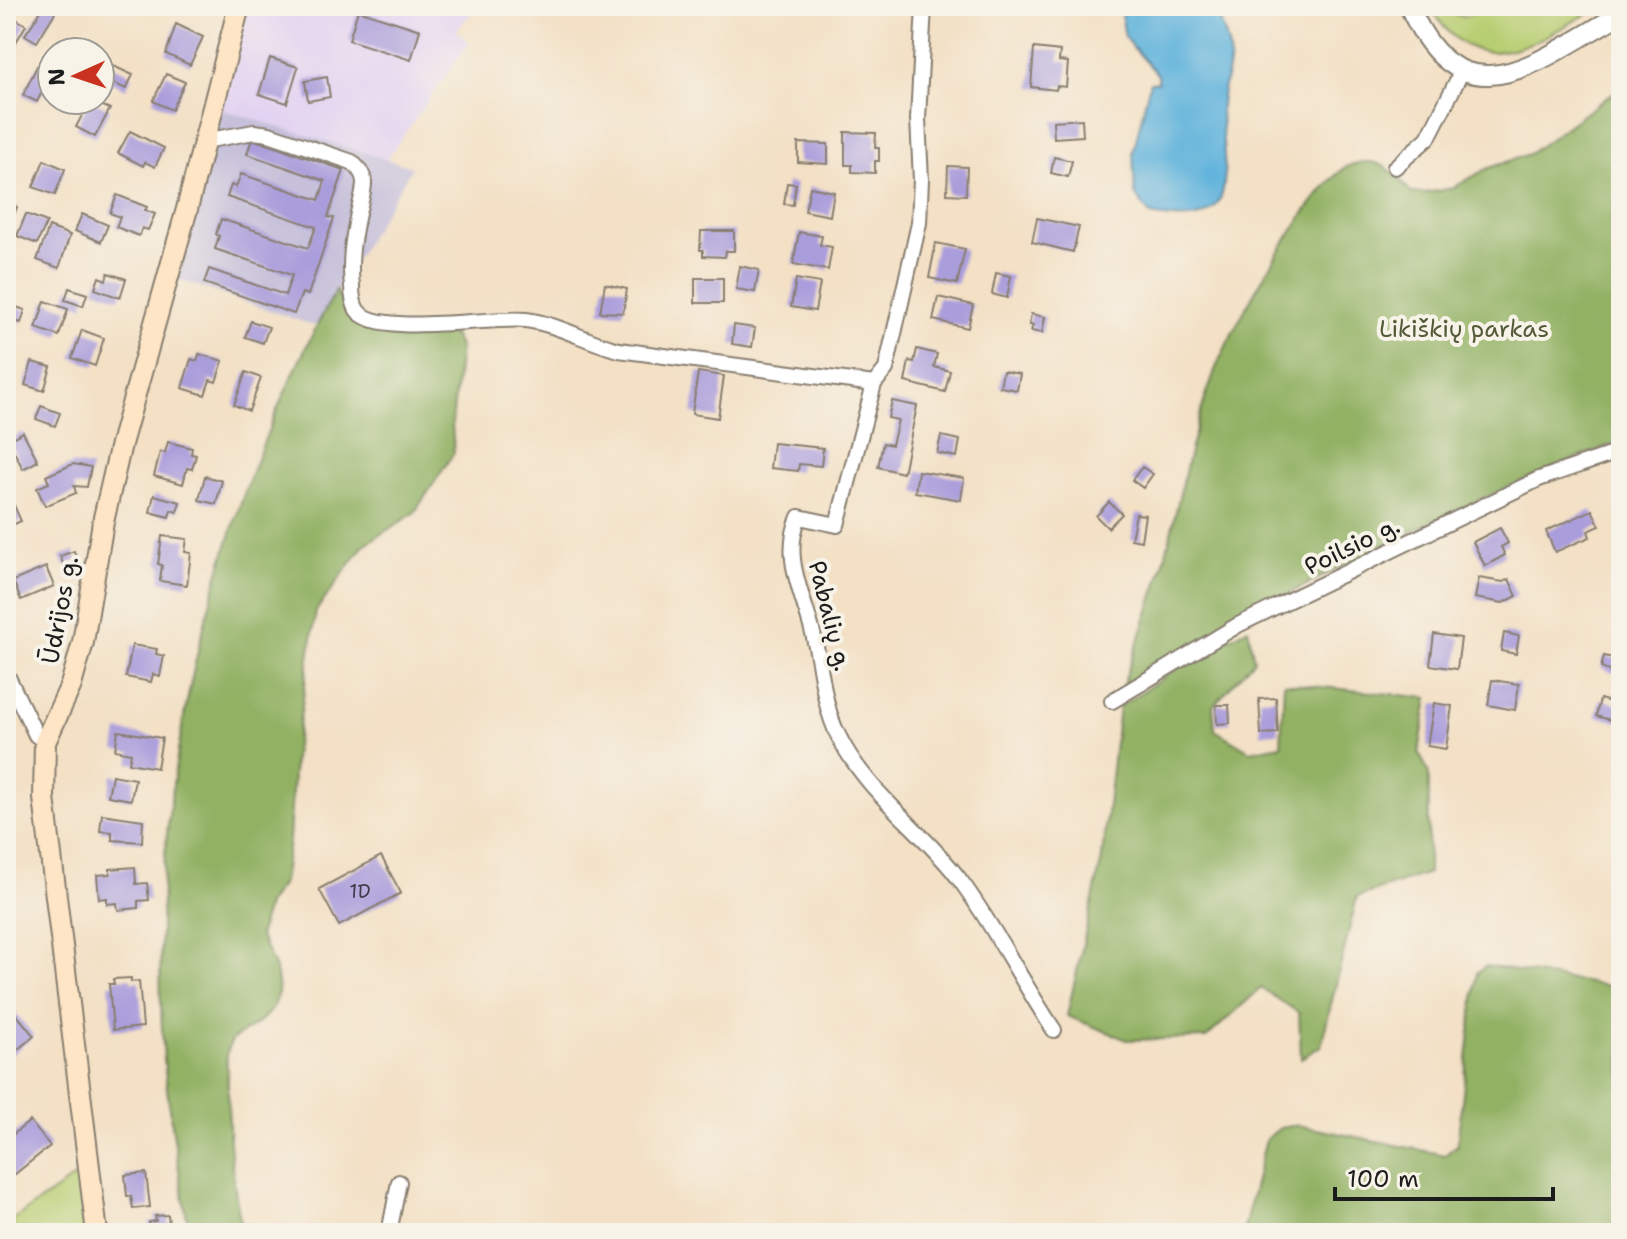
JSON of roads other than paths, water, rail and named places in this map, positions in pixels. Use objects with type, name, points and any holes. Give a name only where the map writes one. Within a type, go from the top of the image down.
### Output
[{"type":"main road","name":"Ūdrijos g.","points":[[97,1233],[44,798],[45,742],[71,685],[83,642],[103,522],[121,444],[239,6]]},
{"type":"street","name":"Pabalių g.","points":[[924,6],[918,119],[921,180],[919,223],[886,369],[874,384],[837,525],[799,517],[792,546],[793,567],[816,641],[839,737],[863,773],[959,878],[1054,1030]]},
{"type":"street","points":[[1409,6],[1420,31],[1437,55],[1463,69],[1495,75],[1528,68],[1621,14]]},
{"type":"street","points":[[1395,167],[1428,138],[1463,69]]},
{"type":"street","points":[[204,141],[254,132],[269,134],[352,162],[360,170],[364,182],[350,256],[357,310],[367,318],[425,325],[524,320],[619,350],[874,384]]},
{"type":"street","name":"Poilsio g.","points":[[1112,701],[1238,625],[1539,479],[1621,451]]},
{"type":"street","points":[[6,673],[36,735],[45,742]]},
{"type":"street","points":[[389,1233],[399,1182]]},
{"type":"water","points":[[1120,6],[1212,6],[1222,26],[1230,57],[1221,106],[1225,174],[1223,192],[1216,206],[1203,215],[1181,218],[1150,215],[1135,194],[1133,153],[1150,82],[1158,82],[1158,75],[1125,38]]},
{"type":"park label","name":"Likiškių parkas","points":[[1464,329]]}]
